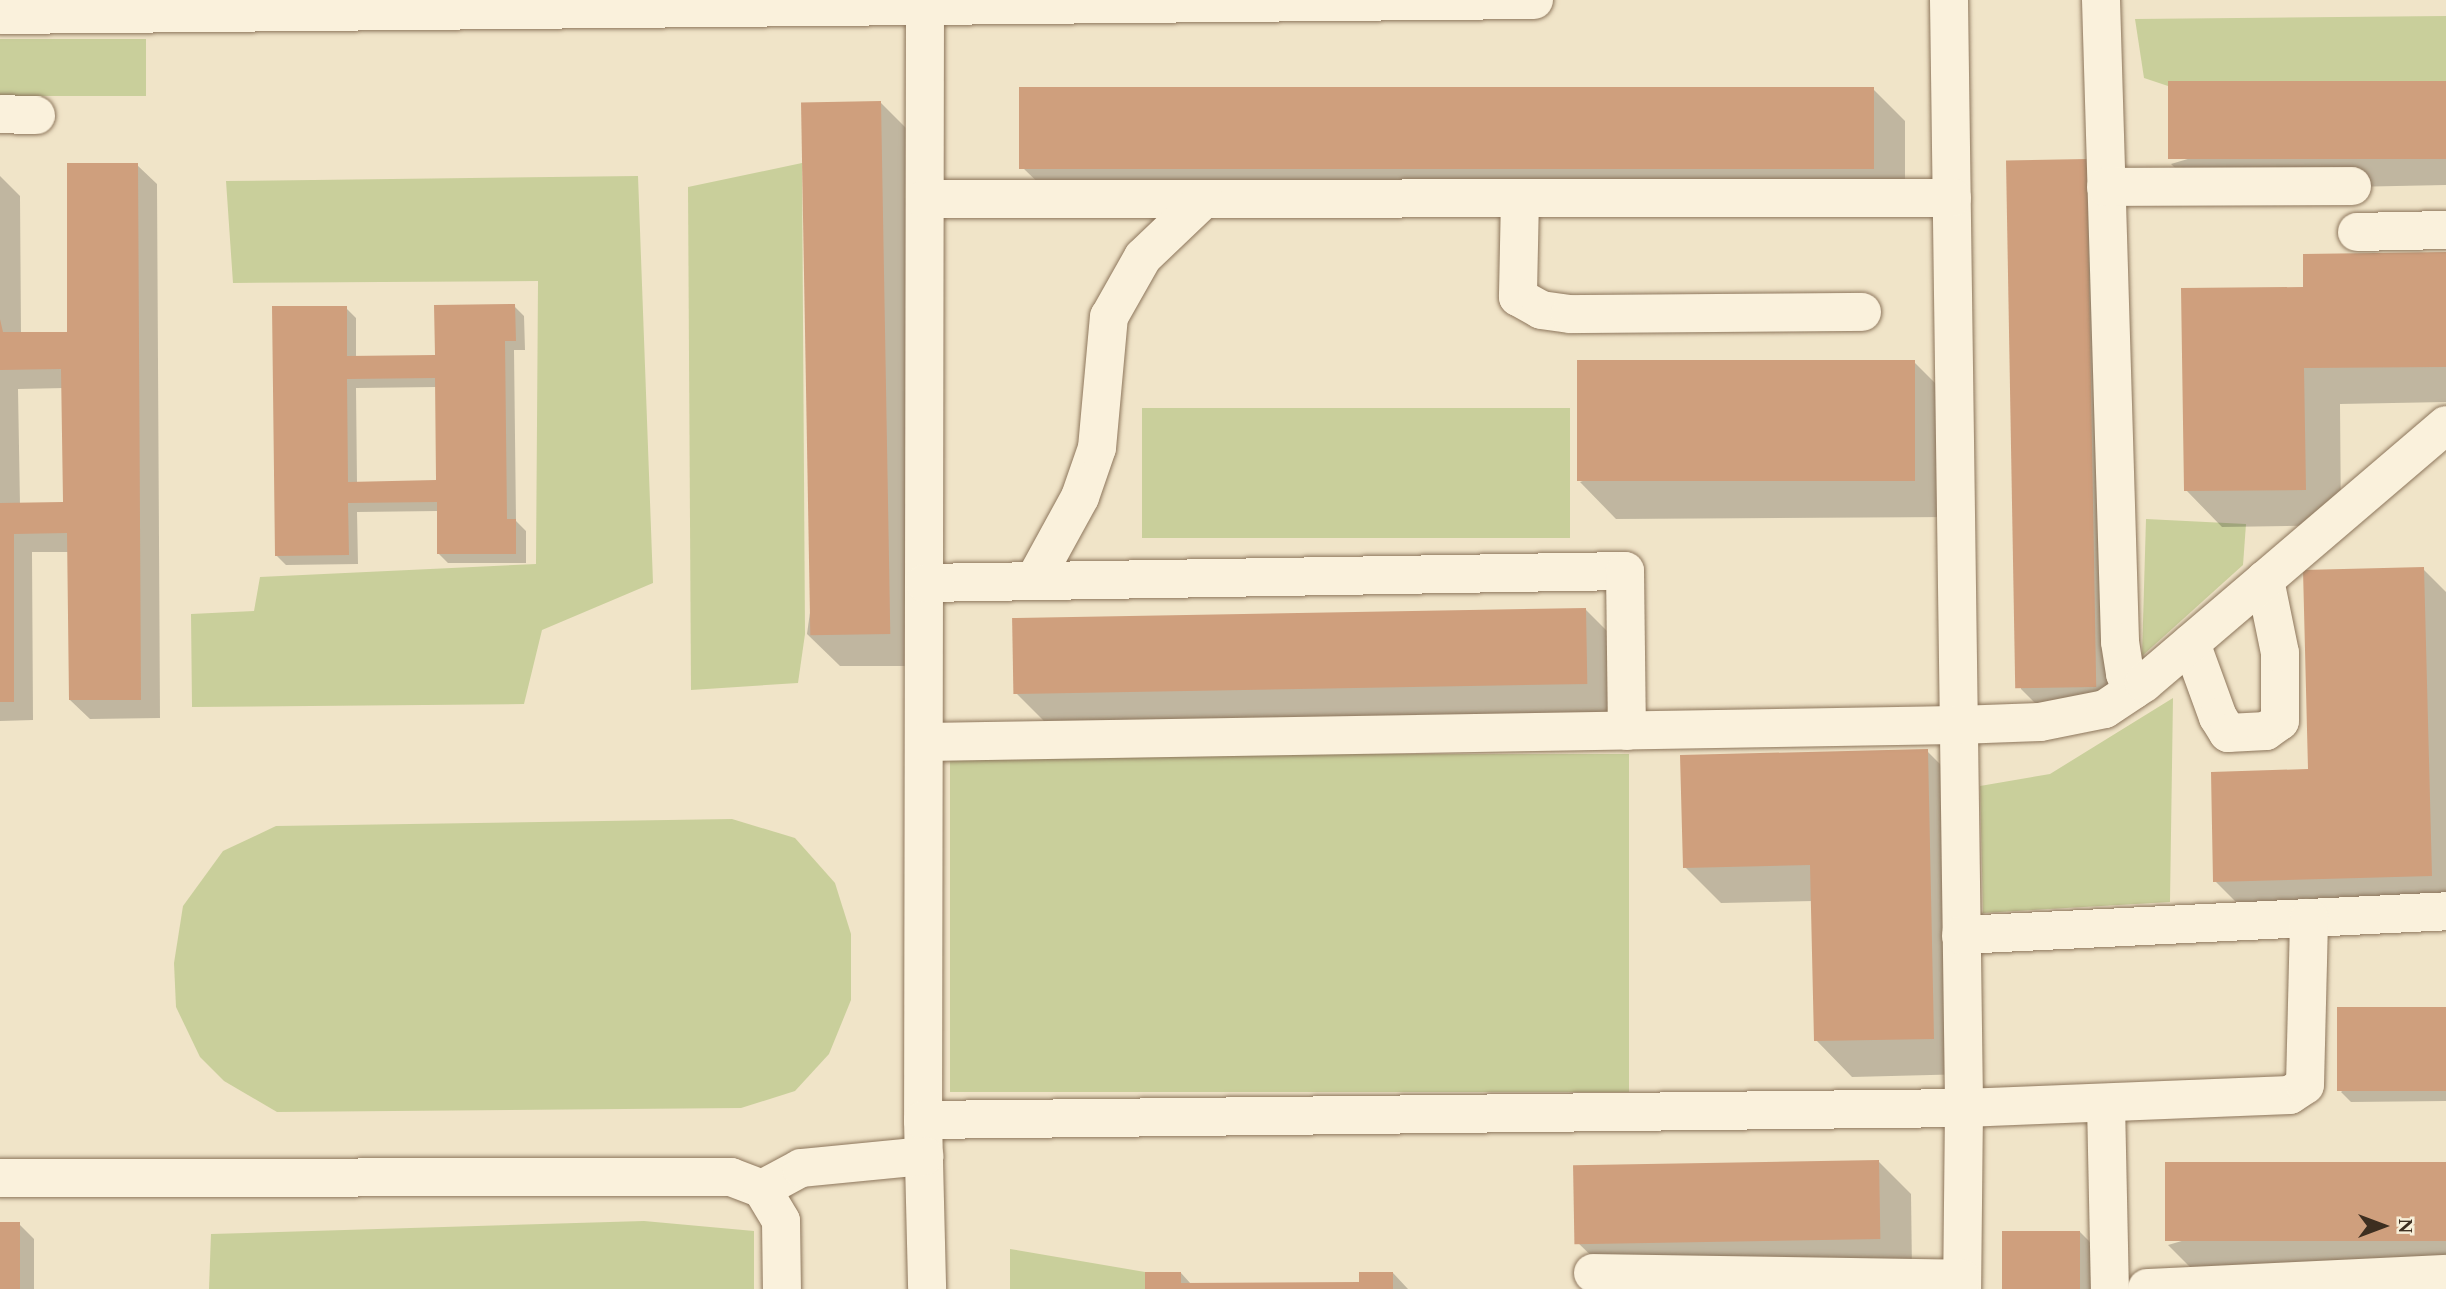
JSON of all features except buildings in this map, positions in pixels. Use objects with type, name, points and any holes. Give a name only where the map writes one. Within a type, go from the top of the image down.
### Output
[{"type":"street","points":[[0,15],[1535,0]]},
{"type":"street","points":[[1593,1273],[1962,1284],[1964,1108],[1949,0]]},
{"type":"street","points":[[2101,0],[2120,642],[2125,674],[2133,690]]},
{"type":"street","points":[[925,6],[924,1138],[927,1289]]},
{"type":"street","points":[[2106,187],[2352,186]]},
{"type":"street","points":[[1520,198],[1518,297],[1541,310],[1570,314],[1862,312]]},
{"type":"street","points":[[925,199],[1952,198]]},
{"type":"street","points":[[1034,581],[1080,497],[1097,448],[1110,317],[1143,257],[1204,199]]},
{"type":"street","points":[[2357,232],[2446,230]]},
{"type":"street","points":[[925,742],[1958,725],[2040,722],[2105,709],[2191,643],[2446,425]]},
{"type":"street","points":[[925,583],[1625,571],[1627,730]]},
{"type":"street","points":[[2191,643],[2218,717],[2228,733],[2266,732],[2280,721],[2280,653],[2265,580]]},
{"type":"street","points":[[1961,935],[2446,911]]},
{"type":"street","points":[[762,1189],[801,1168],[924,1138],[1964,1108],[2290,1095],[2305,1085],[2309,918]]},
{"type":"street","points":[[2106,1103],[2109,1272],[2147,1289],[2446,1274]]},
{"type":"street","points":[[0,1178],[731,1177],[762,1189],[782,1221],[782,1289]]},
{"type":"green space","points":[[2446,16],[2446,81],[2168,86],[2144,78],[2135,19]]},
{"type":"green space","points":[[0,39],[146,39],[146,96],[0,96]]},
{"type":"green space","points":[[802,163],[805,634],[798,683],[691,690],[688,187]]},
{"type":"green space","points":[[638,176],[653,583],[542,630],[524,704],[192,707],[191,614],[254,611],[260,577],[536,564],[538,281],[233,283],[226,181]]},
{"type":"green space","points":[[1142,408],[1570,408],[1570,538],[1142,538]]},
{"type":"green space","points":[[2146,519],[2246,524],[2243,565],[2142,656]]},
{"type":"green space","points":[[2173,698],[2170,902],[1983,913],[1980,786],[2050,774]]},
{"type":"green space","points":[[950,754],[1629,754],[1629,1092],[950,1092]]},
{"type":"green space","points":[[732,819],[795,838],[835,883],[851,934],[851,1000],[829,1054],[795,1091],[741,1108],[277,1112],[224,1081],[200,1057],[176,1007],[174,963],[183,906],[223,851],[276,826]]},
{"type":"green space","points":[[644,1221],[754,1231],[754,1289],[209,1289],[211,1234]]},
{"type":"green space","points":[[1010,1249],[1145,1272],[1145,1289],[1010,1289]]}]
